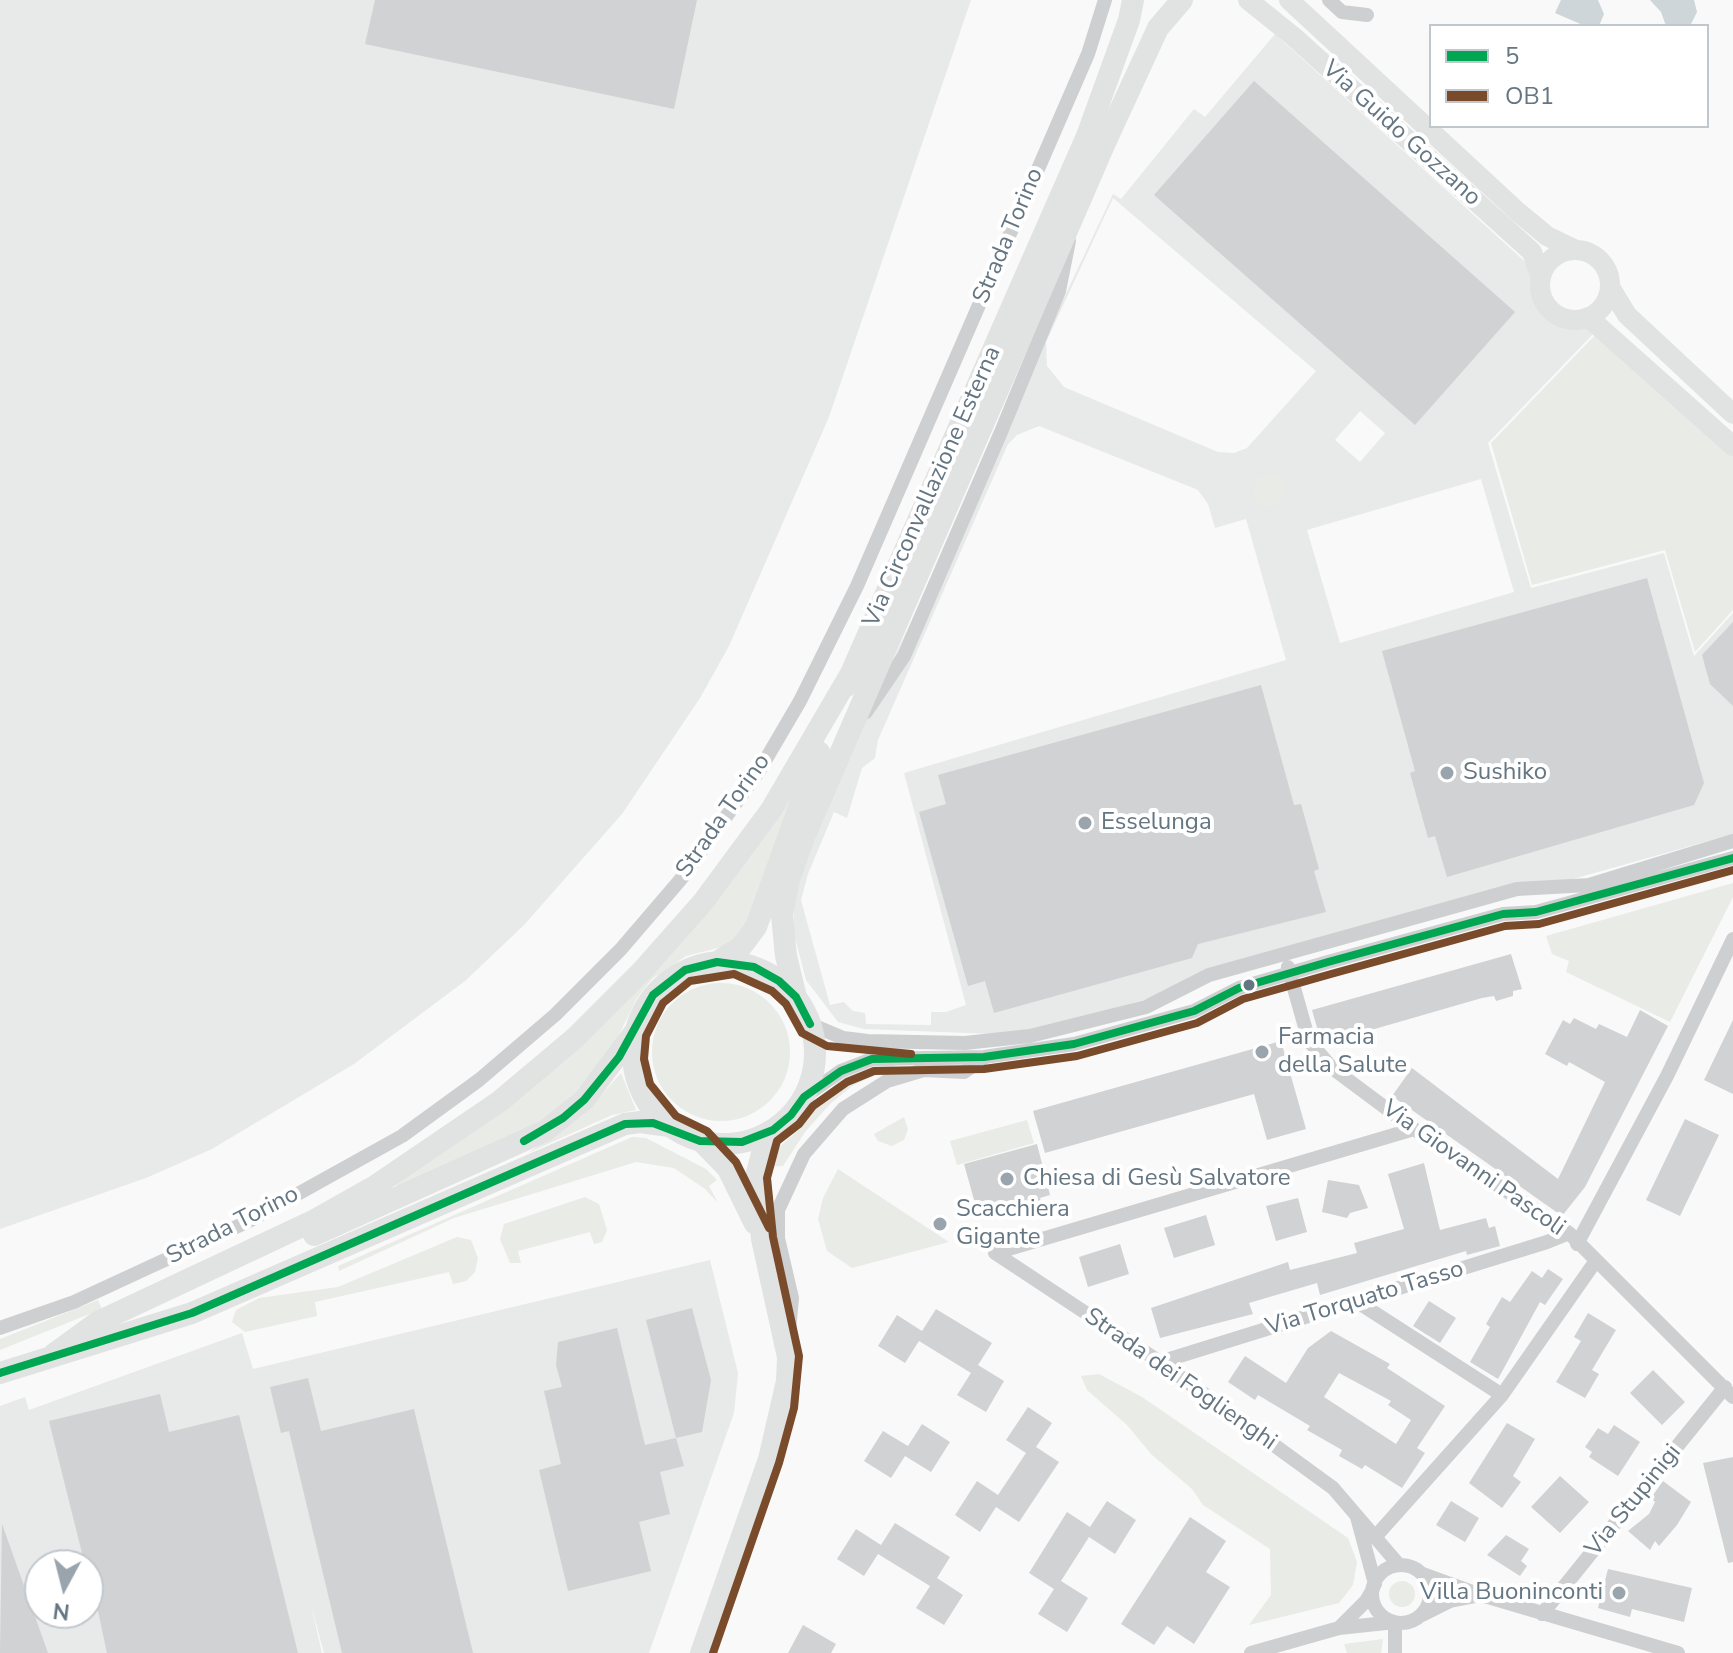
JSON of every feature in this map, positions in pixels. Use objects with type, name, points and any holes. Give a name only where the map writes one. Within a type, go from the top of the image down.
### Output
[{"type":"main road","name":"Via Circonvallazione Esterna","points":[[717,962],[741,947],[756,927],[789,830],[850,675],[1087,136],[1129,20],[1133,0]]},
{"type":"main road","name":"Via Circonvallazione Esterna","points":[[796,997],[783,935],[785,897],[838,753],[1158,28],[1182,0]]},
{"type":"main road","points":[[54,1354],[98,1322],[313,1221],[375,1186],[491,1108],[575,1038],[642,971],[720,879],[799,766],[850,675]]},
{"type":"main road","points":[[717,962],[754,967],[779,981],[796,997],[810,1024],[815,1060],[804,1097],[791,1115],[766,1134],[742,1142],[700,1141],[669,1126],[653,1111],[639,1089],[632,1060],[634,1033],[653,995],[667,981],[685,970],[717,962]]},
{"type":"main road","name":"Strada Torino","points":[[54,1354],[545,1131],[584,1100],[634,1033]]},
{"type":"main road","name":"Strada Torino","points":[[0,1373],[205,1308],[625,1124],[640,1122],[669,1126]]},
{"type":"street","name":"Strada Torino","points":[[0,1328],[74,1302],[249,1221],[402,1136],[479,1080],[555,1015],[621,949],[681,879],[759,771],[800,701],[857,586],[1082,68],[1105,0]]},
{"type":"street","name":"Via Guido Gozzano","points":[[1248,0],[1532,252],[1541,278]]},
{"type":"street","name":"Via Guido Gozzano","points":[[1289,0],[1518,212],[1547,236],[1576,250]]},
{"type":"street","points":[[1329,0],[1342,12],[1367,15]]},
{"type":"street","points":[[1610,287],[1603,305],[1588,317],[1567,319],[1557,315],[1543,299],[1541,278],[1553,258],[1576,250],[1601,262],[1610,287],[1627,315],[1733,414]]},
{"type":"street","points":[[1588,317],[1733,446]]},
{"type":"street","points":[[810,1024],[843,1038],[868,1041],[965,1043],[1030,1036],[1146,1007],[1209,975],[1517,889],[1589,885],[1733,841]]},
{"type":"street","points":[[804,1097],[841,1071],[872,1059],[984,1057],[1074,1044],[1194,1011],[1239,988],[1503,914],[1536,912],[1733,858]]},
{"type":"street","points":[[1573,1238],[1667,1076],[1733,939]]},
{"type":"street","name":"Via Giovanni Pascoli","points":[[1285,955],[1305,1031],[1320,1056],[1349,1082],[1414,1129],[1573,1238],[1729,1392]]},
{"type":"street","points":[[703,1648],[768,1459],[782,1406],[792,1298],[776,1224],[781,1199],[804,1154],[843,1109],[887,1081],[924,1070],[964,1072],[984,1057]]},
{"type":"street","name":"Strada dei Foglienghi","points":[[1399,1565],[1333,1488],[1160,1362],[995,1253],[1414,1129]]},
{"type":"street","points":[[766,1134],[755,1177],[761,1239],[787,1357]]},
{"type":"street","points":[[700,1141],[727,1169],[761,1239]]},
{"type":"street","name":"Via Torquato Tasso","points":[[1160,1362],[1573,1238]]},
{"type":"street","points":[[1376,1536],[1502,1395],[1595,1262]]},
{"type":"street","points":[[1356,1301],[1502,1395]]},
{"type":"street","name":"Via Stupinigi","points":[[1542,1614],[1729,1392]]},
{"type":"street","name":"Strada dei Foglienghi","points":[[1357,1517],[1374,1586],[1376,1608],[1395,1622]]},
{"type":"street","points":[[1339,1628],[1366,1601],[1382,1573],[1399,1565],[1481,1595],[1678,1653]]},
{"type":"street","points":[[1419,1617],[1430,1594],[1423,1574]]},
{"type":"street","points":[[1251,1653],[1339,1628],[1419,1617],[1450,1601],[1481,1595]]},
{"type":"street","points":[[1395,1622],[1395,1653]]},
{"type":"shaded area","points":[[0,0],[971,0],[829,417],[729,646],[700,698],[622,814],[524,925],[465,981],[354,1064],[212,1149],[146,1178],[0,1229]]},
{"type":"shaded area","points":[[1561,0],[1598,0],[1604,14],[1600,24],[1580,24],[1555,13]]},
{"type":"shaded area","points":[[1650,0],[1694,0],[1697,12],[1691,24],[1665,24],[1661,12]]},
{"type":"shaded area","points":[[1275,34],[1533,269],[1536,293],[1544,313],[1565,323],[1587,322],[1597,330],[1488,443],[1531,588],[1664,553],[1694,656],[1733,613],[1733,834],[1019,1035],[864,1029],[838,1022],[806,980],[793,930],[794,905],[801,872],[842,768],[1113,194],[1121,199],[1194,109],[1205,117]],"holes":[[[1113,198],[1316,371],[1247,448],[1234,453],[1218,452],[1064,387],[1047,366],[1046,342]],[[1360,411],[1385,433],[1360,462],[1335,440]],[[1039,426],[1198,490],[1208,504],[1215,528],[1246,519],[1286,660],[904,773],[966,1005],[946,1012],[931,1012],[931,1025],[866,1024],[865,1013],[853,1011],[844,1002],[830,1005],[801,900],[808,874],[834,812],[847,818],[862,768],[875,758],[878,740],[1008,444],[1017,435]],[[1481,479],[1514,592],[1340,643],[1307,530]]]},
{"type":"shaded area","points":[[1598,332],[1733,455],[1733,610],[1695,652],[1665,550],[1532,585],[1491,443]]},
{"type":"shaded area","points":[[1269,474],[1281,478],[1285,490],[1281,502],[1269,506],[1257,502],[1253,490],[1257,478]]},
{"type":"shaded area","points":[[800,781],[744,933],[722,947],[686,956],[652,979],[637,998],[612,1049],[587,1085],[548,1120],[398,1189],[395,1183],[552,1069]]},
{"type":"shaded area","points":[[1733,883],[1733,897],[1670,1022],[1566,972],[1569,961],[1552,954],[1546,936]]},
{"type":"shaded area","points":[[721,983],[748,988],[770,1003],[785,1025],[790,1052],[785,1079],[770,1101],[748,1116],[721,1121],[694,1116],[672,1101],[657,1079],[652,1052],[657,1025],[672,1003],[694,988]]},
{"type":"shaded area","points":[[877,1063],[897,1065],[852,1086],[830,1104],[805,1132],[783,1166],[763,1167],[767,1158],[800,1129],[838,1080]]},
{"type":"shaded area","points":[[621,1073],[636,1110],[612,1115],[528,1153],[583,1115]]},
{"type":"shaded area","points":[[904,1117],[908,1129],[904,1140],[892,1146],[878,1141],[874,1134]]},
{"type":"shaded area","points":[[1027,1120],[1034,1143],[957,1165],[950,1141]]},
{"type":"shaded area","points":[[632,1137],[646,1138],[706,1169],[717,1180],[709,1186],[718,1203],[705,1189],[674,1168],[636,1162],[454,1218],[339,1271],[338,1266]]},
{"type":"shaded area","points":[[838,1169],[949,1242],[852,1268],[827,1251],[818,1219],[823,1198]]},
{"type":"shaded area","points":[[585,1197],[599,1204],[607,1230],[602,1242],[594,1244],[590,1232],[518,1251],[521,1263],[510,1263],[500,1239],[504,1224]]},
{"type":"shaded area","points":[[457,1237],[471,1240],[478,1258],[475,1272],[466,1281],[453,1284],[449,1272],[315,1302],[317,1316],[245,1332],[232,1322],[236,1310],[259,1298],[338,1287]]},
{"type":"shaded area","points":[[710,1260],[738,1373],[734,1413],[649,1653],[324,1653],[311,1605],[322,1653],[0,1653],[0,1406],[25,1397],[29,1410],[242,1333],[253,1369]]},
{"type":"shaded area","points":[[98,1300],[102,1309],[0,1350],[0,1339]]},
{"type":"shaded area","points":[[1099,1374],[1142,1397],[1348,1538],[1357,1562],[1353,1585],[1339,1603],[1249,1625],[1271,1595],[1270,1549],[1203,1505],[1192,1489],[1151,1454],[1127,1425],[1087,1390],[1081,1376]]},
{"type":"shaded area","points":[[1402,1581],[1411,1585],[1415,1594],[1411,1603],[1402,1607],[1393,1603],[1389,1594],[1393,1585]]},
{"type":"shaded area","points":[[1383,1639],[1381,1653],[1347,1653],[1344,1644]]},
{"type":"building","points":[[375,0],[697,0],[674,109],[365,44]]},
{"type":"building","points":[[1254,81],[1515,312],[1415,425],[1154,195]]},
{"type":"building","points":[[1647,578],[1704,783],[1694,805],[1447,877],[1435,836],[1428,838],[1410,773],[1415,771],[1382,651]]},
{"type":"building","points":[[1733,622],[1733,706],[1710,684],[1702,655]]},
{"type":"building","points":[[1261,685],[1294,805],[1301,804],[1319,869],[1314,871],[1326,912],[1198,944],[1192,958],[994,1013],[985,981],[968,986],[919,812],[946,804],[938,775]]},
{"type":"building","points":[[1511,954],[1522,989],[1513,991],[1513,996],[1496,1001],[1494,996],[1482,998],[1326,1043],[1323,1029],[1318,1031],[1312,1010]]},
{"type":"building","points":[[1640,1010],[1668,1026],[1585,1187],[1562,1216],[1392,1096],[1412,1068],[1558,1179],[1605,1082],[1569,1062],[1567,1066],[1545,1054],[1563,1020],[1570,1024],[1574,1018],[1596,1029],[1599,1024],[1627,1037]]},
{"type":"building","points":[[1733,1020],[1733,1094],[1704,1080]]},
{"type":"building","points":[[1281,1041],[1306,1129],[1267,1140],[1254,1094],[1045,1153],[1033,1111]]},
{"type":"building","points":[[1685,1119],[1719,1135],[1680,1216],[1646,1200]]},
{"type":"building","name":"Chiesa di Gesù Salvatore","points":[[1037,1144],[1050,1195],[1040,1198],[1043,1209],[1030,1213],[1027,1201],[978,1214],[964,1164]]},
{"type":"building","points":[[1424,1163],[1440,1230],[1486,1218],[1489,1228],[1495,1226],[1500,1246],[1467,1255],[1466,1251],[1320,1295],[1317,1283],[1249,1303],[1253,1314],[1160,1338],[1151,1308],[1288,1262],[1290,1270],[1357,1253],[1354,1243],[1404,1229],[1388,1174]]},
{"type":"building","points":[[1328,1180],[1359,1185],[1368,1208],[1350,1213],[1347,1218],[1322,1212]]},
{"type":"building","points":[[1298,1198],[1307,1232],[1276,1241],[1266,1206]]},
{"type":"building","points":[[1206,1215],[1215,1245],[1174,1258],[1164,1228]]},
{"type":"building","points":[[1120,1244],[1129,1274],[1088,1287],[1079,1257]]},
{"type":"building","points":[[1548,1269],[1563,1279],[1545,1305],[1540,1302],[1498,1379],[1470,1362],[1490,1327],[1486,1324],[1502,1297],[1510,1302],[1532,1271],[1542,1278]]},
{"type":"building","points":[[1429,1301],[1456,1318],[1440,1343],[1413,1326]]},
{"type":"building","points":[[692,1308],[711,1380],[702,1432],[676,1438],[646,1320]]},
{"type":"building","points":[[936,1309],[992,1343],[978,1365],[1004,1381],[986,1412],[957,1395],[971,1373],[919,1341],[905,1363],[878,1346],[897,1315],[922,1331]]},
{"type":"building","points":[[1588,1313],[1616,1330],[1592,1370],[1599,1374],[1585,1398],[1556,1382],[1581,1341],[1574,1337]]},
{"type":"building","points":[[617,1328],[645,1445],[676,1438],[684,1466],[660,1472],[670,1514],[639,1522],[651,1571],[568,1591],[539,1470],[561,1464],[544,1391],[562,1387],[556,1365],[558,1342]]},
{"type":"building","points":[[1331,1331],[1390,1364],[1387,1368],[1445,1406],[1417,1448],[1425,1453],[1402,1488],[1365,1465],[1362,1469],[1339,1456],[1342,1450],[1307,1430],[1310,1426],[1258,1395],[1255,1400],[1228,1382],[1245,1356],[1286,1383],[1308,1348]],"holes":[[[1339,1373],[1391,1401],[1388,1405],[1411,1420],[1396,1444],[1324,1397]]]},
{"type":"building","points":[[1653,1370],[1685,1402],[1662,1425],[1630,1393]]},
{"type":"building","points":[[308,1378],[321,1431],[414,1409],[473,1653],[342,1653],[289,1431],[281,1433],[270,1387]]},
{"type":"building","points":[[160,1394],[169,1432],[239,1415],[298,1653],[107,1653],[102,1629],[104,1549],[81,1549],[49,1421]]},
{"type":"building","points":[[1028,1407],[1052,1423],[1036,1447],[1059,1462],[1019,1522],[996,1507],[980,1532],[955,1515],[977,1481],[998,1495],[1026,1453],[1006,1440]]},
{"type":"building","points":[[1507,1423],[1535,1439],[1513,1476],[1521,1482],[1502,1508],[1469,1483]]},
{"type":"building","points":[[922,1424],[950,1442],[931,1472],[905,1456],[891,1478],[864,1461],[883,1431],[908,1446]]},
{"type":"building","points":[[1614,1425],[1640,1442],[1618,1476],[1589,1457],[1592,1452],[1585,1447],[1598,1428],[1608,1434]]},
{"type":"building","points":[[1733,1457],[1733,1562],[1728,1563],[1703,1463]]},
{"type":"building","points":[[1560,1476],[1589,1502],[1560,1533],[1531,1507]]},
{"type":"building","points":[[1663,1481],[1691,1502],[1677,1525],[1659,1546],[1655,1541],[1650,1550],[1628,1531],[1649,1514],[1655,1502],[1651,1498]]},
{"type":"building","points":[[1107,1501],[1136,1520],[1115,1554],[1089,1537],[1061,1581],[1088,1598],[1067,1632],[1038,1614],[1054,1589],[1029,1573],[1067,1512],[1090,1527]]},
{"type":"building","points":[[1451,1501],[1479,1518],[1465,1542],[1436,1525]]},
{"type":"building","points":[[1190,1517],[1226,1541],[1206,1572],[1230,1587],[1194,1644],[1167,1626],[1154,1645],[1121,1624]]},
{"type":"building","points":[[895,1523],[950,1557],[937,1578],[963,1595],[944,1625],[916,1608],[930,1586],[878,1554],[864,1576],[837,1559],[856,1529],[881,1545]]},
{"type":"building","points":[[2,1524],[24,1586],[24,1629],[39,1629],[48,1653],[0,1653]]},
{"type":"building","points":[[1506,1535],[1529,1549],[1521,1561],[1527,1566],[1520,1576],[1487,1555]]},
{"type":"building","points":[[1608,1569],[1692,1588],[1684,1622],[1632,1609],[1630,1617],[1598,1608]]},
{"type":"building","points":[[803,1625],[836,1644],[831,1653],[788,1653]]},
{"type":"transit line","name":"5","points":[[0,1373],[192,1313],[625,1124],[653,1123],[700,1141],[742,1142],[773,1130],[791,1115],[804,1097],[841,1071],[872,1059],[984,1057],[1074,1044],[1194,1011],[1239,988],[1328,962],[1503,914],[1536,912],[1733,858]]},
{"type":"transit line","name":"OB1","points":[[713,1653],[779,1463],[794,1408],[799,1356],[773,1237],[767,1178],[777,1141],[799,1124],[813,1106],[847,1082],[874,1071],[984,1069],[1077,1056],[1197,1023],[1243,999],[1331,974],[1505,926],[1539,924],[1733,870]]},
{"type":"transit line","name":"5","points":[[524,1141],[563,1118],[584,1100],[619,1057],[653,995],[685,970],[717,962],[754,967],[779,981],[796,997],[810,1024]]},
{"type":"transit line","name":"OB1","points":[[769,1228],[736,1162],[707,1131],[676,1116],[650,1084],[644,1059],[646,1036],[663,1003],[690,981],[734,974],[772,991],[786,1004],[802,1033],[827,1046],[911,1054]]},
{"type":"place","name":"Sushiko","points":[[1447,773]]},
{"type":"place","name":"Esselunga","points":[[1085,823]]},
{"type":"place","name":"Farmacia della Salute","points":[[1262,1052]]},
{"type":"place","name":"Chiesa di Gesù Salvatore","points":[[1007,1179]]},
{"type":"place","name":"Scacchiera Gigante","points":[[940,1224]]},
{"type":"place","name":"Villa Buoninconti","points":[[1619,1593]]}]
